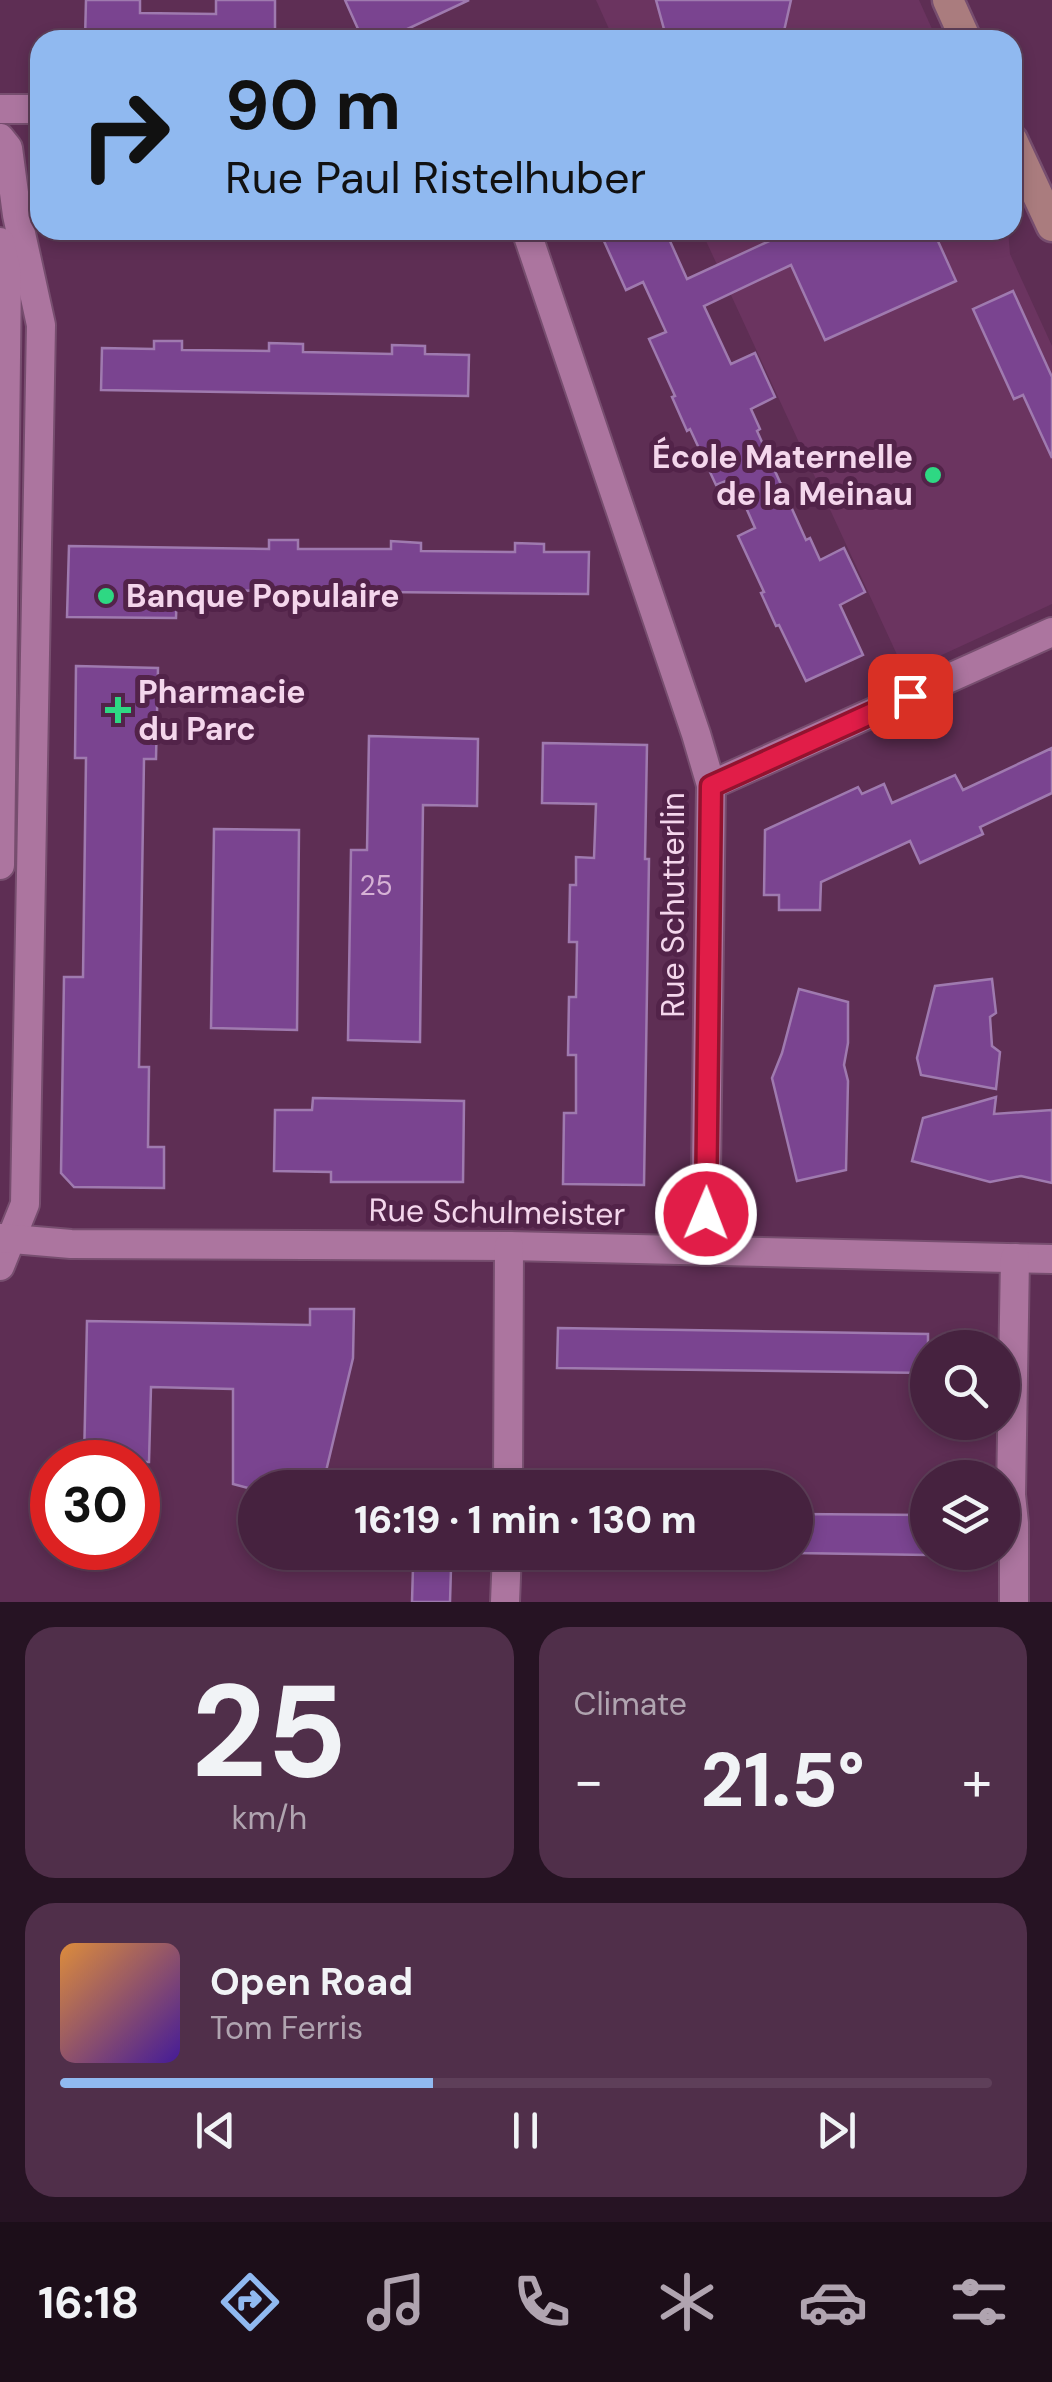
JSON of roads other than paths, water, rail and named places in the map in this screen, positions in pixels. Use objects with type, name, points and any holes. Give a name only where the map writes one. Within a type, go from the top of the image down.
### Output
[{"type":"street","points":[[948,0],[962,30]]},
{"type":"street","points":[[0,109],[30,109]]},
{"type":"street","points":[[0,138],[8,148],[17,215],[42,325],[25,1204],[6,1238],[0,1266]]},
{"type":"street","points":[[1022,159],[1049,212]]},
{"type":"street","name":"Rue Schutterlin","points":[[529,240],[711,786],[705,1251]]},
{"type":"street","points":[[0,242],[7,273],[0,865]]},
{"type":"street","points":[[711,786],[1052,632]]},
{"type":"street","name":"Rue Schulmeister","points":[[6,1238],[70,1244],[509,1246],[1052,1259]]},
{"type":"street","points":[[508,1470],[509,1246]]},
{"type":"street","points":[[1014,1602],[1011,1476],[1015,1258]]},
{"type":"street","points":[[505,1602],[507,1570]]},
{"type":"place","name":"École Maternelle de la Meinau","points":[[933,475]]},
{"type":"place","name":"Banque Populaire","points":[[106,596]]},
{"type":"place","name":"Pharmacie du Parc","points":[[118,710]]}]
